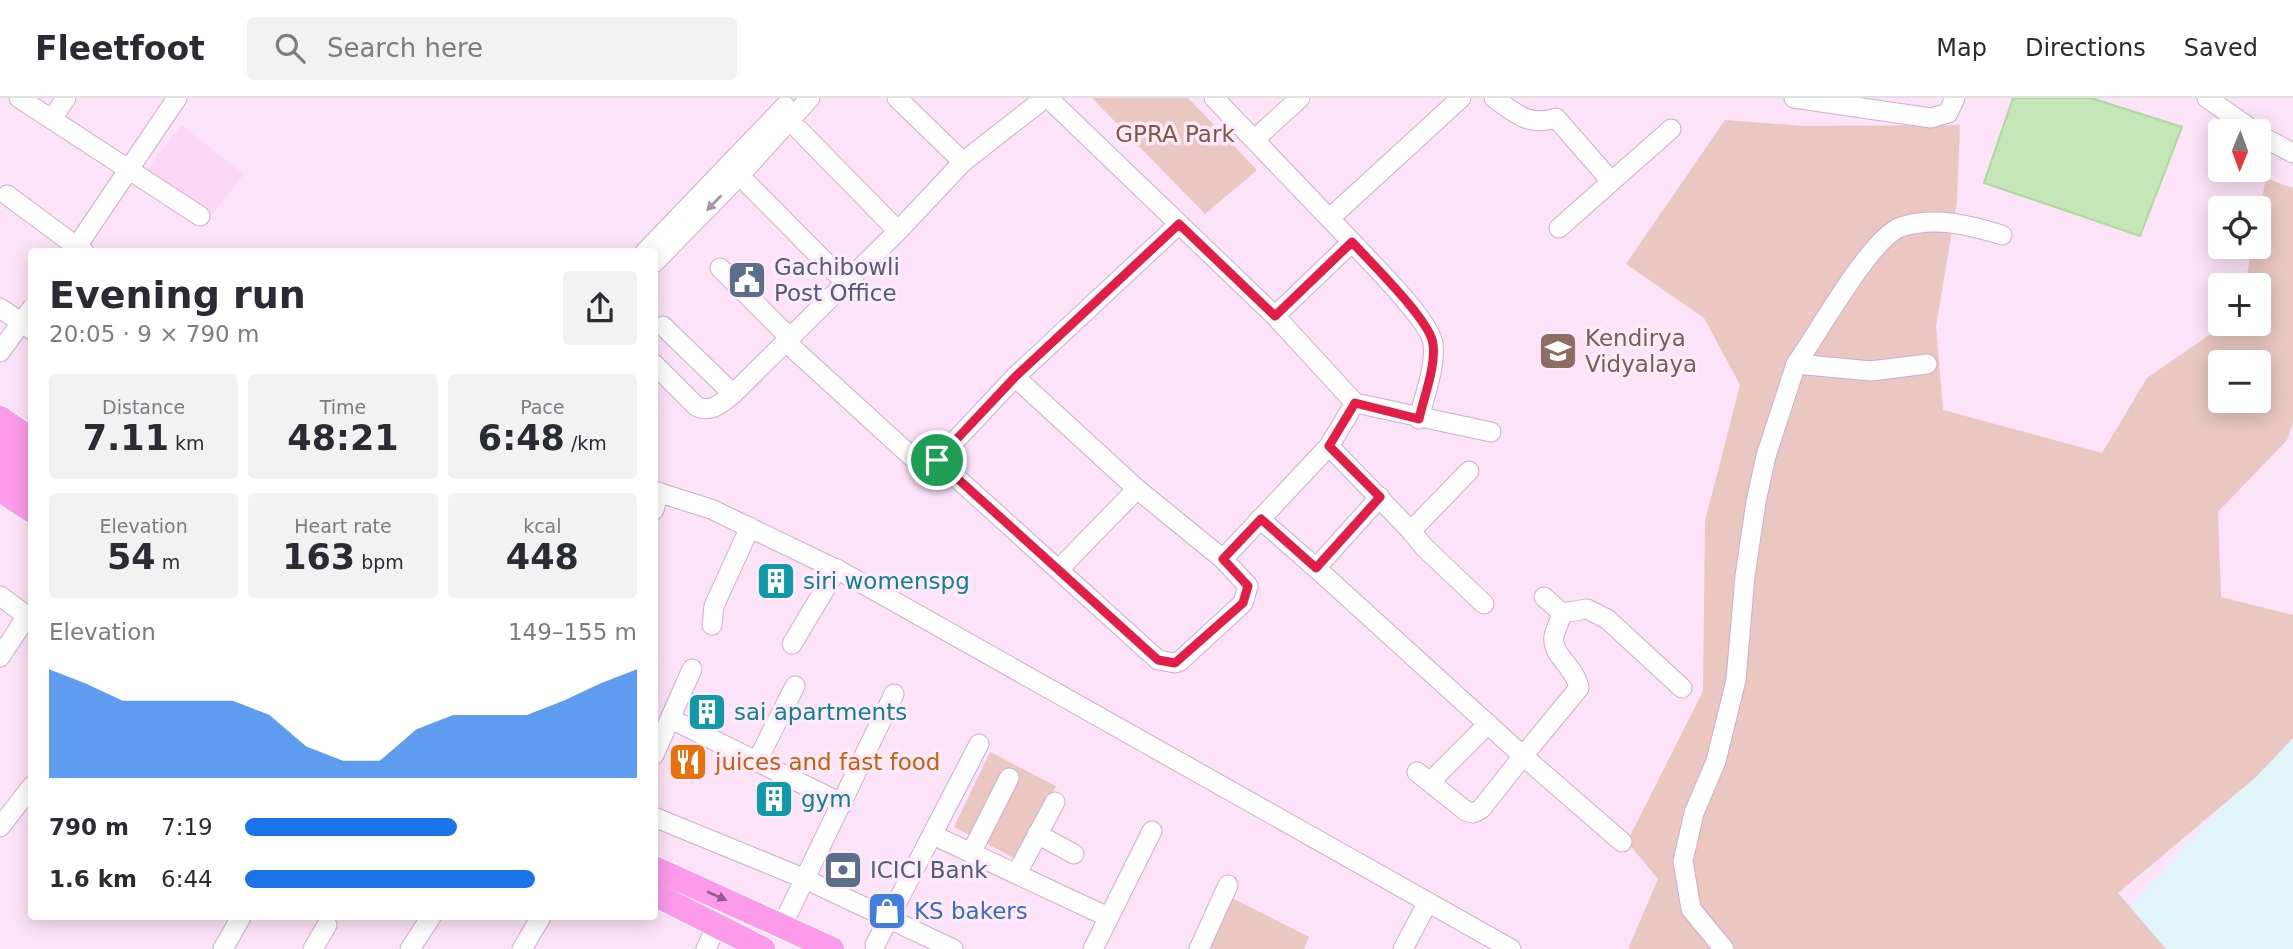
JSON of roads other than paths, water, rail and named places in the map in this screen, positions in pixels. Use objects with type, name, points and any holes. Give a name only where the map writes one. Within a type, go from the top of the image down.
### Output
[{"type":"main road","points":[[0,418],[28,437]]},
{"type":"main road","points":[[0,441],[28,460]]},
{"type":"main road","points":[[0,468],[28,487]]},
{"type":"main road","points":[[0,490],[28,508]]},
{"type":"main road","points":[[658,870],[832,949]]},
{"type":"main road","points":[[658,896],[763,949]]},
{"type":"street","points":[[19,98],[200,216]]},
{"type":"street","points":[[52,120],[66,98]]},
{"type":"street","points":[[79,248],[177,98]]},
{"type":"street","points":[[649,248],[792,98]]},
{"type":"street","points":[[658,259],[810,98]]},
{"type":"street","points":[[897,98],[963,162]]},
{"type":"street","points":[[658,368],[701,409],[715,408],[733,394],[846,283],[963,162],[1046,98],[1275,316],[1355,403],[1419,419],[1491,432]]},
{"type":"street","points":[[1214,98],[1330,218],[1420,317],[1433,339],[1434,353],[1419,419]]},
{"type":"street","points":[[1255,139],[1300,98]]},
{"type":"street","points":[[1330,218],[1461,98]]},
{"type":"street","points":[[1494,98],[1523,120],[1543,122],[1556,118],[1611,181]]},
{"type":"street","points":[[1794,98],[1931,118],[1948,113],[1955,98]]},
{"type":"street","points":[[2193,98],[2223,119]]},
{"type":"street","points":[[2207,98],[2237,119]]},
{"type":"street","points":[[1559,228],[1671,129]]},
{"type":"street","points":[[799,130],[898,231]]},
{"type":"street","points":[[2272,142],[2293,153]]},
{"type":"street","points":[[2272,152],[2293,162]]},
{"type":"street","points":[[748,184],[846,283]]},
{"type":"street","points":[[7,195],[75,248]]},
{"type":"street","points":[[1724,949],[1691,908],[1683,862],[1693,813],[1716,761],[1736,680],[1745,576],[1756,502],[1766,456],[1796,364],[1869,255],[1898,228],[1930,222],[1967,224],[2002,235]]},
{"type":"street","points":[[720,268],[788,340],[912,457],[927,465],[937,460],[1015,377],[1179,224]]},
{"type":"street","points":[[1275,316],[1352,242]]},
{"type":"street","points":[[0,308],[28,320],[0,352]]},
{"type":"street","points":[[663,326],[733,394]]},
{"type":"street","points":[[1796,364],[1871,371],[1927,364]]},
{"type":"street","points":[[937,460],[1158,660],[1175,663],[1243,603],[1248,586],[1223,559],[1137,489],[1015,377]]},
{"type":"street","points":[[1223,559],[1329,446],[1355,403]]},
{"type":"street","points":[[1329,446],[1380,497],[1424,547],[1484,604]]},
{"type":"street","points":[[1411,530],[1469,471]]},
{"type":"street","points":[[1059,569],[1137,489]]},
{"type":"street","points":[[1316,568],[1380,497]]},
{"type":"street","points":[[658,498],[711,509],[837,569],[1428,902],[1500,946]]},
{"type":"street","points":[[1261,519],[1622,842]]},
{"type":"street","points":[[712,625],[714,606],[750,527]]},
{"type":"street","points":[[792,643],[837,569]]},
{"type":"street","points":[[0,596],[28,616]]},
{"type":"street","points":[[1544,597],[1562,613]]},
{"type":"street","points":[[1562,613],[1587,609],[1608,620],[1682,688]]},
{"type":"street","points":[[1488,724],[1423,777],[1472,813],[1481,809],[1579,688],[1577,677],[1557,652],[1553,639],[1562,613]]},
{"type":"street","points":[[0,657],[28,618]]},
{"type":"street","points":[[658,747],[692,669]]},
{"type":"street","points":[[757,761],[795,686]]},
{"type":"street","points":[[782,926],[894,694]]},
{"type":"street","points":[[671,719],[843,804]]},
{"type":"street","points":[[875,945],[891,919],[979,744]]},
{"type":"street","points":[[971,852],[1009,778]]},
{"type":"street","points":[[0,827],[28,791]]},
{"type":"street","points":[[1017,873],[1055,802]]},
{"type":"street","points":[[658,819],[803,878],[953,949]]},
{"type":"street","points":[[1093,949],[1152,831]]},
{"type":"street","points":[[1037,834],[1074,854]]},
{"type":"street","points":[[933,835],[1108,917]]},
{"type":"street","points":[[1199,949],[1228,885]]},
{"type":"street","points":[[1403,949],[1428,902]]},
{"type":"street","points":[[223,949],[239,920]]},
{"type":"street","points":[[410,949],[429,920]]},
{"type":"street","points":[[522,949],[539,920]]},
{"type":"street","points":[[313,949],[327,925]]},
{"type":"street","points":[[706,949],[716,926]]},
{"type":"place","name":"Gachibowli Post Office","points":[[747,280]]},
{"type":"place","name":"Kendirya Vidyalaya","points":[[1558,351]]},
{"type":"place","name":"siri womenspg","points":[[776,581]]},
{"type":"place","name":"sai apartments","points":[[707,712]]},
{"type":"place","name":"juices and fast food","points":[[688,762]]},
{"type":"place","name":"gym","points":[[774,799]]},
{"type":"place","name":"ICICI Bank","points":[[843,870]]},
{"type":"place","name":"KS bakers","points":[[887,911]]},
{"type":"park label","name":"GPRA Park","points":[[1175,134]]}]
